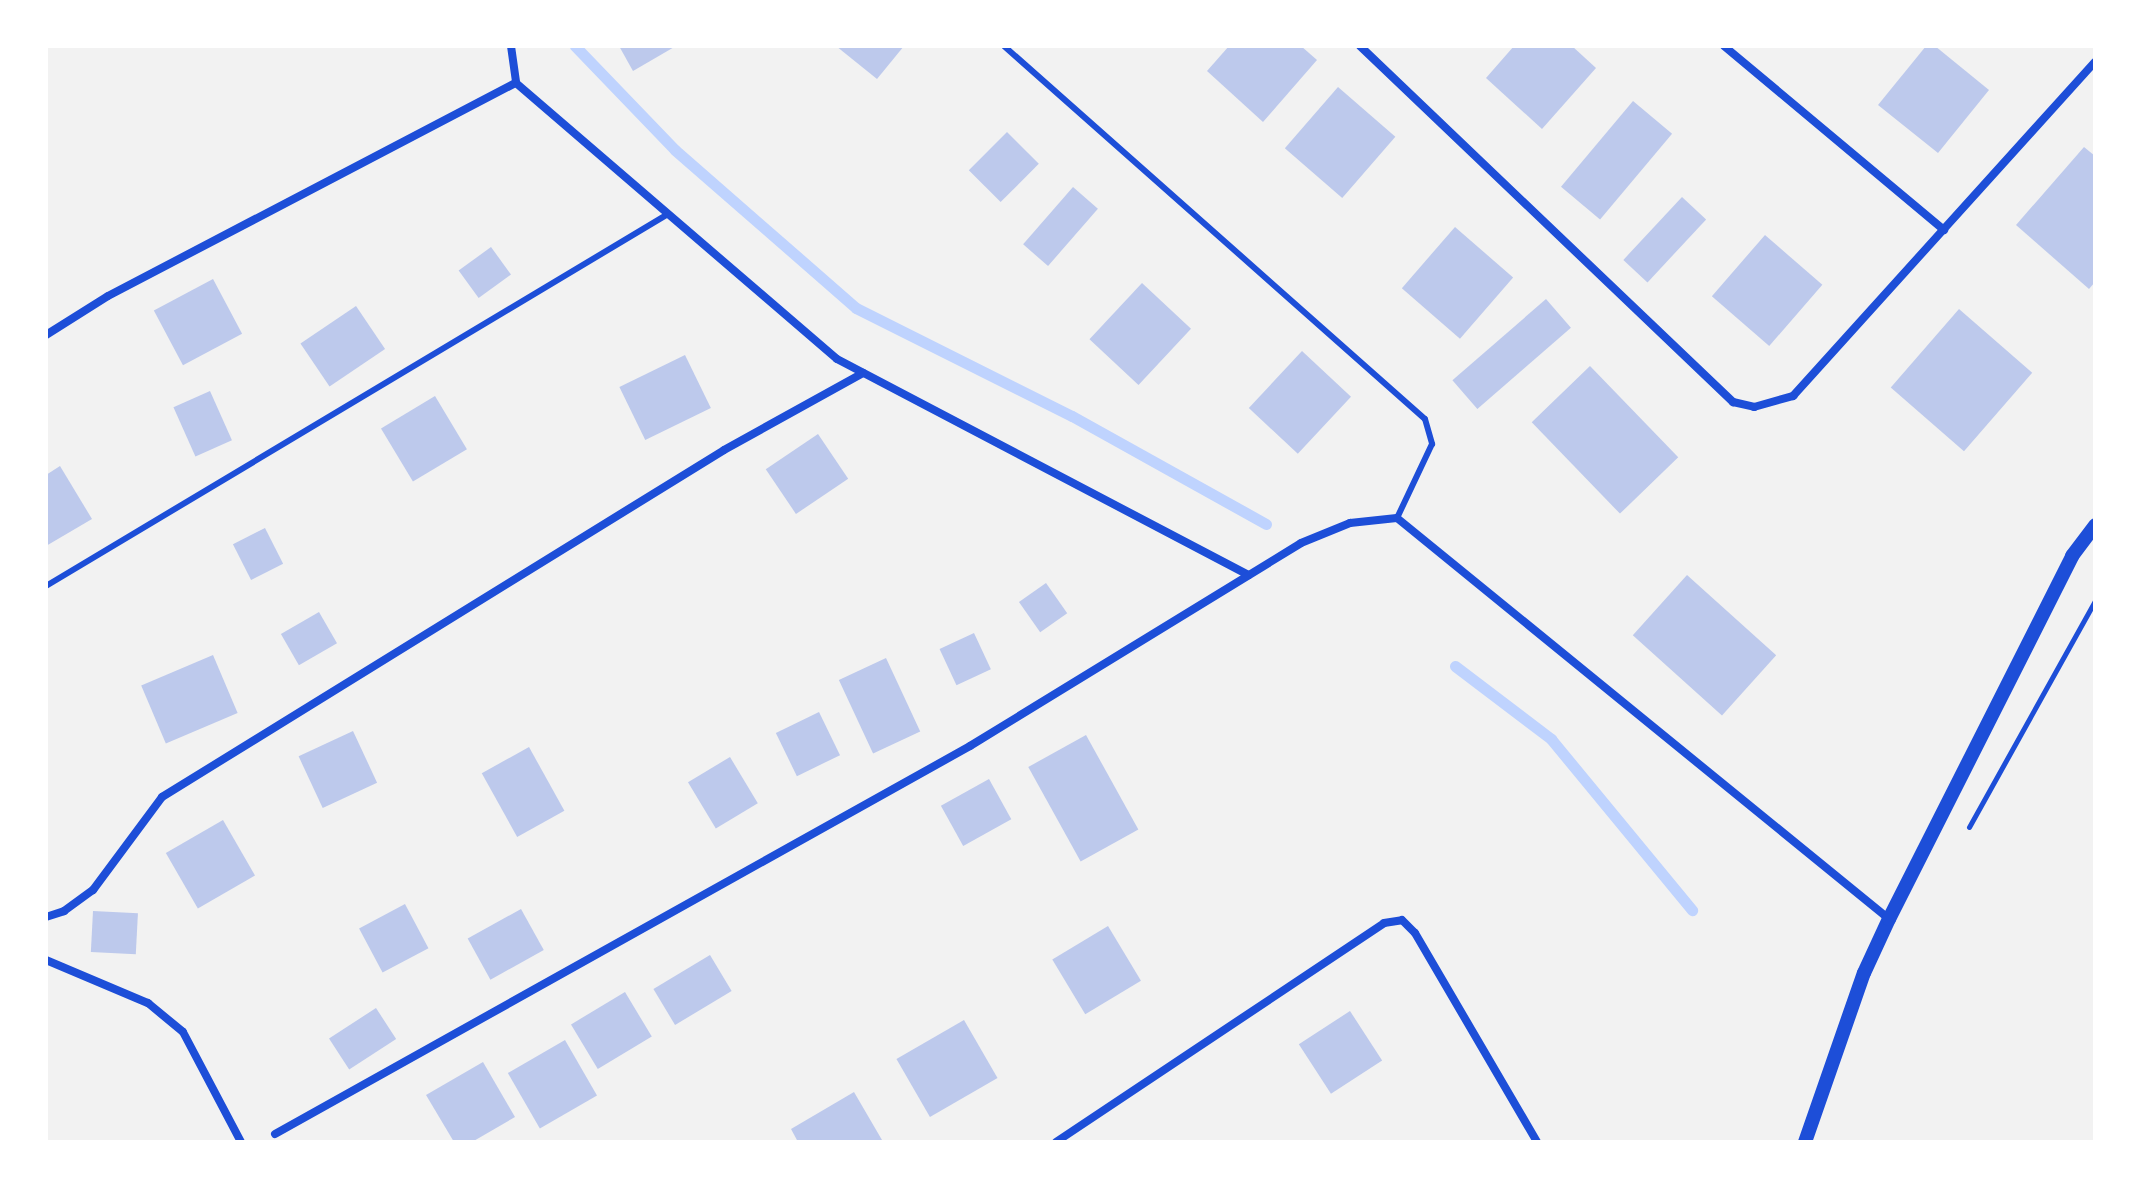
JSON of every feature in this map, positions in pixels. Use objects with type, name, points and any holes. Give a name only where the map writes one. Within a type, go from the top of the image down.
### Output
[{"type":"street","points":[[511,46],[516,83],[837,359],[1249,575]]},
{"type":"street","points":[[1360,46],[1733,402],[1754,407],[1793,396],[2095,62]]},
{"type":"street","points":[[1724,46],[1944,230]]},
{"type":"street","points":[[46,335],[108,296],[516,83]]},
{"type":"street","points":[[46,917],[64,911],[93,890],[162,797],[724,450],[863,373]]},
{"type":"street","points":[[275,1134],[970,746],[1301,543],[1350,523],[1397,518],[1889,919]]},
{"type":"street","points":[[1805,1142],[1864,973],[1889,919],[2072,556],[2095,525]]},
{"type":"street","points":[[1056,1142],[1384,923],[1402,920],[1415,933],[1537,1142]]},
{"type":"street","points":[[46,960],[148,1003],[183,1032],[241,1142]]},
{"type":"lane","points":[[1004,46],[1425,419],[1432,444],[1397,518]]},
{"type":"lane","points":[[46,586],[668,214]]},
{"type":"path","points":[[1963,837],[2095,601]]},
{"type":"building","points":[[619,46],[676,46],[633,71]]},
{"type":"building","points":[[836,46],[904,46],[877,79]]},
{"type":"building","points":[[1229,46],[1301,46],[1317,60],[1263,122],[1207,71]]},
{"type":"building","points":[[1514,46],[1572,46],[1596,68],[1542,129],[1486,78]]},
{"type":"building","points":[[1926,46],[1935,46],[1989,90],[1938,153],[1878,105]]},
{"type":"building","points":[[1338,87],[1395,137],[1342,198],[1285,148]]},
{"type":"building","points":[[1633,101],[1672,134],[1600,220],[1561,187]]},
{"type":"building","points":[[1007,132],[1039,164],[1001,202],[969,170]]},
{"type":"building","points":[[2084,147],[2095,156],[2095,282],[2089,289],[2016,225]]},
{"type":"building","points":[[1073,187],[1098,209],[1048,266],[1023,244]]},
{"type":"building","points":[[1682,197],[1706,220],[1647,282],[1623,260]]},
{"type":"building","points":[[1455,227],[1513,278],[1460,339],[1402,288]]},
{"type":"building","points":[[1765,235],[1822,285],[1769,346],[1712,296]]},
{"type":"building","points":[[491,247],[511,275],[479,298],[459,271]]},
{"type":"building","points":[[213,279],[242,334],[183,365],[154,310]]},
{"type":"building","points":[[1142,283],[1191,329],[1138,385],[1089,339]]},
{"type":"building","points":[[1546,299],[1571,328],[1477,409],[1452,380]]},
{"type":"building","points":[[356,306],[385,349],[330,387],[300,343]]},
{"type":"building","points":[[1959,309],[2032,373],[1964,451],[1891,387]]},
{"type":"building","points":[[1302,351],[1351,397],[1298,454],[1249,408]]},
{"type":"building","points":[[685,355],[711,408],[645,440],[619,387]]},
{"type":"building","points":[[1590,366],[1678,457],[1620,514],[1532,422]]},
{"type":"building","points":[[210,391],[232,440],[195,457],[173,407]]},
{"type":"building","points":[[435,396],[467,449],[413,482],[381,428]]},
{"type":"building","points":[[818,434],[848,479],[796,514],[766,469]]},
{"type":"building","points":[[60,466],[92,519],[46,546],[46,475]]},
{"type":"building","points":[[265,528],[283,564],[251,580],[233,544]]},
{"type":"building","points":[[1687,575],[1776,655],[1722,715],[1633,635]]},
{"type":"building","points":[[1046,583],[1067,613],[1040,632],[1019,602]]},
{"type":"building","points":[[319,612],[337,643],[299,665],[281,634]]},
{"type":"building","points":[[974,633],[991,669],[956,685],[940,649]]},
{"type":"building","points":[[213,655],[238,713],[166,743],[141,685]]},
{"type":"building","points":[[886,658],[920,731],[873,753],[839,680]]},
{"type":"building","points":[[819,712],[840,755],[797,776],[776,733]]},
{"type":"building","points":[[353,731],[377,783],[323,808],[299,756]]},
{"type":"building","points":[[1086,735],[1138,829],[1081,861],[1028,767]]},
{"type":"building","points":[[529,747],[564,811],[517,837],[482,773]]},
{"type":"building","points":[[730,757],[758,803],[716,829],[688,782]]},
{"type":"building","points":[[989,779],[1011,819],[963,846],[941,806]]},
{"type":"building","points":[[223,820],[255,875],[198,908],[166,853]]},
{"type":"building","points":[[405,904],[428,948],[383,973],[359,928]]},
{"type":"building","points":[[521,909],[544,950],[490,980],[468,939]]},
{"type":"building","points":[[93,911],[138,913],[136,954],[91,952]]},
{"type":"building","points":[[1108,926],[1141,981],[1085,1014],[1052,959]]},
{"type":"building","points":[[710,955],[732,991],[675,1025],[653,989]]},
{"type":"building","points":[[625,992],[652,1037],[598,1069],[571,1024]]},
{"type":"building","points":[[376,1008],[396,1039],[349,1070],[329,1038]]},
{"type":"building","points":[[1350,1011],[1382,1060],[1331,1094],[1299,1044]]},
{"type":"building","points":[[964,1020],[998,1078],[930,1117],[896,1059]]},
{"type":"building","points":[[565,1040],[597,1095],[540,1128],[508,1073]]},
{"type":"building","points":[[483,1062],[515,1117],[472,1142],[454,1142],[426,1095]]},
{"type":"building","points":[[854,1092],[882,1140],[798,1142],[791,1129]]},
{"type":"waterway","points":[[575,46],[675,150],[856,308],[1072,416],[1266,524]]},
{"type":"waterway","points":[[1455,666],[1551,739],[1692,910]]}]
